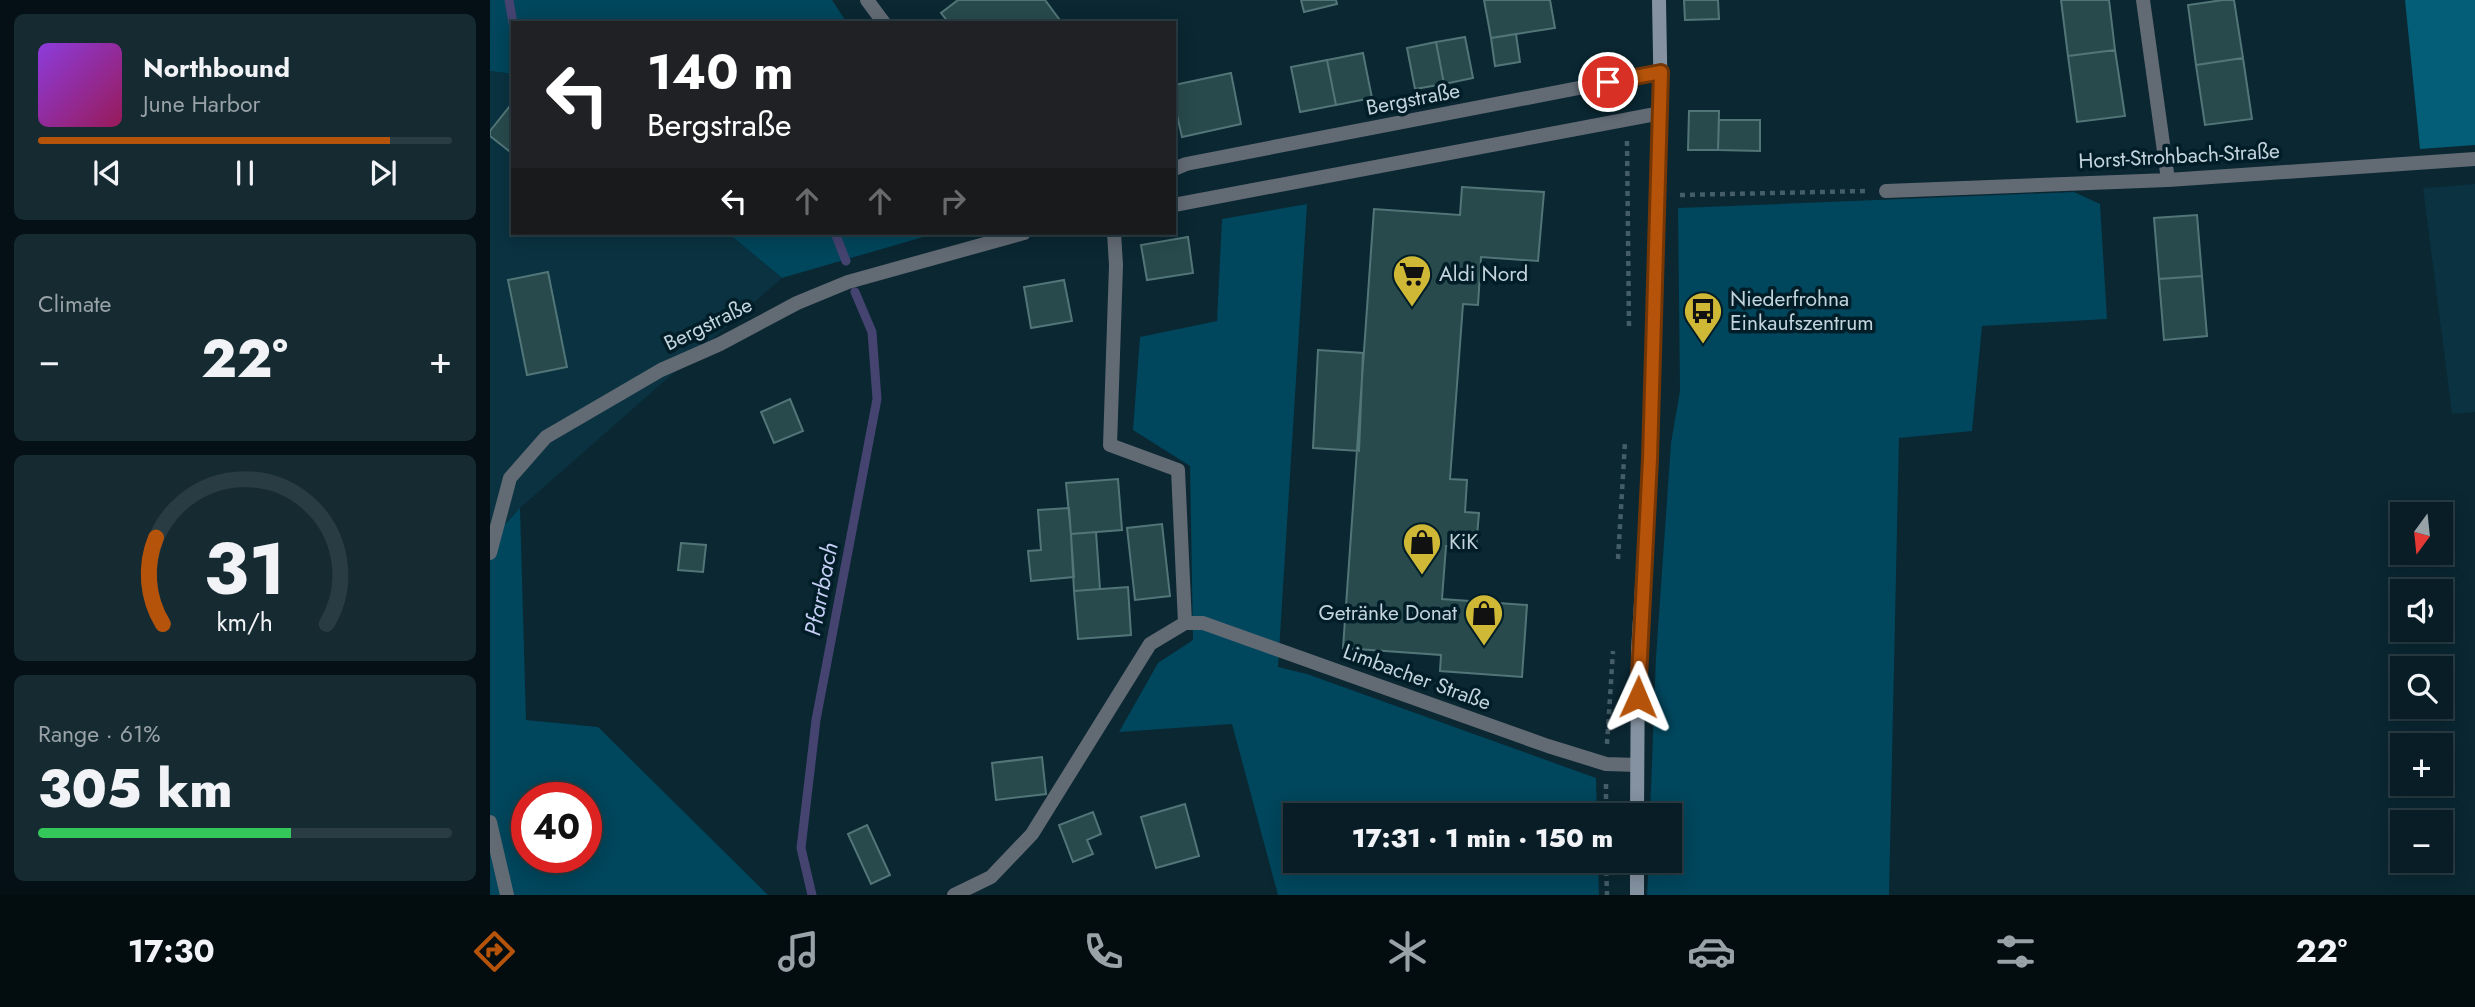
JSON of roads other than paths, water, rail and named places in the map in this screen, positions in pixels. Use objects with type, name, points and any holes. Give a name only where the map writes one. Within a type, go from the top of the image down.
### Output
[{"type":"street","points":[[867,0],[883,21]]},
{"type":"street","points":[[1637,803],[1639,651],[1650,459],[1661,113],[1659,0]]},
{"type":"street","points":[[2143,0],[2168,180]]},
{"type":"street","name":"Bergstraße","points":[[1176,168],[1186,164],[1661,72]]},
{"type":"street","points":[[1176,205],[1661,113]]},
{"type":"street","name":"Horst-Strohbach-Straße","points":[[1886,191],[2168,180],[2475,159]]},
{"type":"street","name":"Bergstraße","points":[[490,553],[510,478],[546,437],[660,370],[720,344],[797,303],[848,282],[1017,235]]},
{"type":"street","points":[[954,895],[991,877],[1032,834],[1150,644],[1185,623],[1178,470],[1110,445],[1116,265],[1114,235]]},
{"type":"street","name":"Limbacher Straße","points":[[1185,623],[1203,623],[1548,746],[1606,764],[1637,765]]},
{"type":"street","points":[[490,822],[507,895]]},
{"type":"street","points":[[1637,873],[1637,895]]},
{"type":"waterway","name":"Pfarrbach","points":[[509,0],[513,21]]},
{"type":"waterway","name":"Pfarrbach","points":[[836,235],[846,261]]},
{"type":"waterway","name":"Pfarrbach","points":[[812,895],[801,848],[816,720],[877,399],[872,332],[855,292]]},
{"type":"place","name":"Aldi Nord","points":[[1412,308]]},
{"type":"place","name":"Niederfrohna Einkaufszentrum","points":[[1703,345]]},
{"type":"place","name":"KiK","points":[[1422,576]]},
{"type":"place","name":"Getränke Donat","points":[[1484,647]]}]
